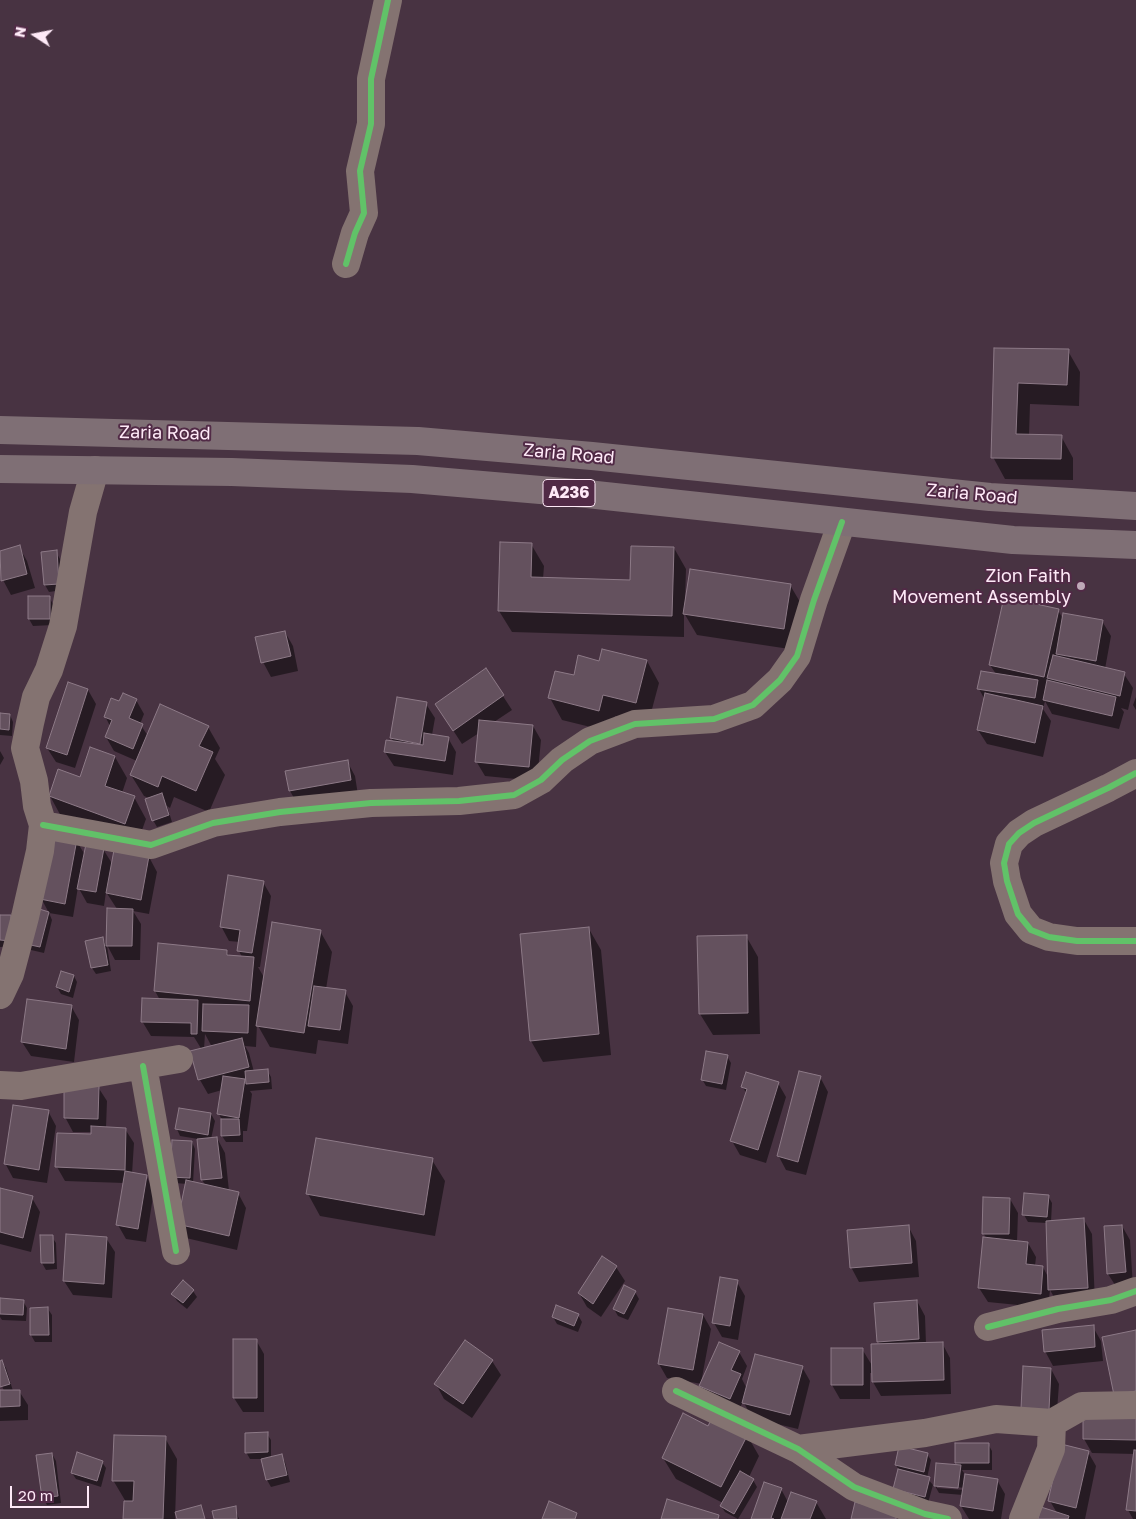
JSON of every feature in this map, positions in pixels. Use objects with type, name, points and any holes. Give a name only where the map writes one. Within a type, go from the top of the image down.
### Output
[{"type":"highway","name":"Zaria Road","points":[[0,430],[418,441],[592,456],[990,497],[1136,506]]},
{"type":"highway","name":"A236","points":[[0,469],[232,472],[412,479],[587,494],[1013,540],[1136,546]]},
{"type":"street","points":[[346,264],[355,233],[364,213],[360,171],[370,124],[371,79],[388,0]]},
{"type":"street","points":[[0,995],[10,974],[25,917],[44,825],[37,806],[34,781],[25,748],[36,697],[49,670],[63,626],[83,512],[95,470]]},
{"type":"street","points":[[44,825],[151,845],[213,823],[280,812],[371,803],[459,802],[514,795],[541,780],[562,760],[590,741],[635,724],[714,719],[753,705],[780,680],[797,656],[814,600],[842,522]]},
{"type":"street","points":[[1136,773],[1034,823],[1019,833],[1009,844],[1004,863],[1007,881],[1018,914],[1031,930],[1049,937],[1077,941],[1136,941]]},
{"type":"street","points":[[0,1085],[21,1086],[179,1059]]},
{"type":"street","points":[[143,1066],[176,1251]]},
{"type":"street","points":[[988,1328],[1058,1309],[1111,1300],[1136,1291]]},
{"type":"street","points":[[676,1390],[798,1449],[854,1487],[925,1514],[948,1519]]},
{"type":"street","points":[[798,1449],[925,1433],[996,1419],[1052,1424],[1082,1406],[1136,1405]]},
{"type":"street","points":[[1024,1519],[1051,1449],[1052,1424]]},
{"type":"building","points":[[994,348],[1069,349],[1067,385],[1018,383],[1016,434],[1062,435],[1061,459],[991,458]]},
{"type":"building","points":[[500,542],[532,543],[531,577],[630,580],[631,546],[674,547],[672,616],[498,611]]},
{"type":"building","points":[[20,545],[27,574],[1,581],[0,551]]},
{"type":"building","points":[[57,550],[59,584],[44,585],[41,552]]},
{"type":"building","points":[[690,569],[791,584],[784,629],[683,614]]},
{"type":"building","points":[[28,596],[50,596],[50,619],[28,619]]},
{"type":"building","points":[[1004,597],[1059,609],[1044,677],[989,665]]},
{"type":"building","points":[[1063,613],[1103,620],[1096,661],[1056,654]]},
{"type":"building","points":[[285,631],[291,656],[261,663],[255,637]]},
{"type":"building","points":[[602,649],[647,660],[636,703],[603,695],[599,711],[548,698],[555,671],[574,675],[578,655],[599,661]]},
{"type":"building","points":[[1053,655],[1125,672],[1120,696],[1047,678]]},
{"type":"building","points":[[486,668],[504,695],[453,731],[435,704]]},
{"type":"building","points":[[981,671],[1038,680],[1035,698],[977,689]]},
{"type":"building","points":[[1047,680],[1116,697],[1112,716],[1043,700]]},
{"type":"building","points":[[68,682],[88,689],[67,755],[46,748]]},
{"type":"building","points":[[123,693],[137,699],[129,718],[143,724],[133,749],[105,737],[112,720],[104,717],[111,698],[119,701]]},
{"type":"building","points":[[985,693],[1043,706],[1035,743],[977,730]]},
{"type":"building","points":[[397,697],[427,702],[420,744],[390,738]]},
{"type":"building","points":[[160,704],[209,726],[199,746],[213,752],[196,791],[162,776],[158,787],[130,775]]},
{"type":"building","points":[[0,713],[10,714],[9,730],[0,729]]},
{"type":"building","points":[[479,720],[533,725],[529,767],[475,762]]},
{"type":"building","points":[[424,733],[449,737],[445,761],[384,752],[386,740],[423,745]]},
{"type":"building","points":[[90,747],[115,756],[105,786],[135,796],[125,824],[49,796],[58,769],[80,777]]},
{"type":"building","points":[[348,760],[351,780],[289,791],[285,771]]},
{"type":"building","points":[[162,793],[169,815],[152,821],[145,799]]},
{"type":"building","points":[[52,834],[77,839],[65,904],[40,899]]},
{"type":"building","points":[[86,844],[104,848],[96,892],[77,889]]},
{"type":"building","points":[[114,850],[149,856],[141,900],[106,893]]},
{"type":"building","points":[[228,875],[264,881],[252,953],[237,951],[240,930],[220,927]]},
{"type":"building","points":[[36,908],[49,912],[40,947],[26,944]]},
{"type":"building","points":[[107,908],[133,909],[132,946],[106,946]]},
{"type":"building","points":[[0,915],[11,915],[10,941],[0,940]]},
{"type":"building","points":[[272,922],[321,930],[304,1033],[256,1026]]},
{"type":"building","points":[[589,927],[599,1034],[530,1041],[520,934]]},
{"type":"building","points":[[747,935],[748,1013],[699,1014],[697,936]]},
{"type":"building","points":[[103,937],[108,965],[91,968],[85,941]]},
{"type":"building","points":[[158,943],[227,950],[227,955],[254,957],[250,1001],[154,991]]},
{"type":"building","points":[[61,971],[74,975],[69,992],[56,987]]},
{"type":"building","points":[[314,986],[346,990],[340,1030],[308,1026]]},
{"type":"building","points":[[142,998],[198,1000],[197,1034],[191,1034],[191,1023],[141,1022]]},
{"type":"building","points":[[27,999],[72,1005],[66,1049],[21,1042]]},
{"type":"building","points":[[203,1004],[249,1005],[248,1033],[202,1031]]},
{"type":"building","points":[[242,1038],[249,1067],[198,1080],[190,1051]]},
{"type":"building","points":[[706,1051],[728,1055],[722,1084],[701,1080]]},
{"type":"building","points":[[268,1069],[269,1082],[246,1084],[245,1071]]},
{"type":"building","points":[[799,1071],[821,1076],[798,1162],[777,1156]]},
{"type":"building","points":[[746,1072],[779,1082],[758,1150],[730,1141],[747,1089],[741,1087]]},
{"type":"building","points":[[223,1076],[245,1079],[239,1118],[217,1114]]},
{"type":"building","points":[[64,1085],[99,1086],[98,1119],[64,1118]]},
{"type":"building","points":[[13,1105],[49,1110],[39,1170],[4,1164]]},
{"type":"building","points":[[179,1108],[211,1113],[208,1135],[175,1129]]},
{"type":"building","points":[[221,1119],[239,1119],[240,1135],[221,1136]]},
{"type":"building","points":[[91,1126],[126,1128],[125,1170],[55,1167],[57,1133],[91,1134]]},
{"type":"building","points":[[217,1137],[222,1178],[201,1180],[197,1139]]},
{"type":"building","points":[[316,1138],[433,1158],[424,1215],[306,1194]]},
{"type":"building","points":[[172,1140],[192,1141],[190,1178],[170,1177]]},
{"type":"building","points":[[125,1171],[147,1175],[138,1229],[116,1225]]},
{"type":"building","points":[[186,1180],[239,1192],[229,1236],[177,1224]]},
{"type":"building","points":[[0,1188],[33,1196],[23,1238],[0,1232]]},
{"type":"building","points":[[1024,1193],[1049,1195],[1047,1217],[1022,1215]]},
{"type":"building","points":[[983,1197],[1010,1198],[1009,1234],[982,1234]]},
{"type":"building","points":[[1084,1218],[1088,1288],[1048,1290],[1046,1221]]},
{"type":"building","points":[[909,1225],[912,1263],[850,1268],[847,1230]]},
{"type":"building","points":[[1122,1225],[1126,1272],[1107,1274],[1104,1226]]},
{"type":"building","points":[[66,1234],[107,1237],[104,1284],[63,1281]]},
{"type":"building","points":[[40,1235],[53,1235],[54,1263],[41,1263]]},
{"type":"building","points":[[983,1237],[1028,1242],[1026,1264],[1043,1266],[1041,1294],[978,1288]]},
{"type":"building","points":[[602,1256],[617,1266],[593,1304],[578,1293]]},
{"type":"building","points":[[720,1277],[738,1280],[730,1326],[712,1323]]},
{"type":"building","points":[[183,1280],[194,1290],[183,1303],[171,1294]]},
{"type":"building","points":[[624,1285],[636,1291],[624,1314],[613,1309]]},
{"type":"building","points":[[0,1298],[24,1300],[23,1315],[0,1314]]},
{"type":"building","points":[[917,1300],[919,1339],[877,1342],[874,1303]]},
{"type":"building","points":[[556,1305],[579,1314],[574,1326],[552,1317]]},
{"type":"building","points":[[48,1307],[49,1335],[30,1335],[30,1308]]},
{"type":"building","points":[[668,1308],[703,1314],[693,1370],[658,1364]]},
{"type":"building","points":[[1094,1325],[1095,1347],[1044,1352],[1042,1330]]},
{"type":"building","points":[[1136,1330],[1136,1391],[1114,1395],[1102,1337]]},
{"type":"building","points":[[233,1339],[257,1339],[257,1398],[233,1398]]},
{"type":"building","points":[[465,1340],[493,1360],[463,1404],[434,1384]]},
{"type":"building","points":[[719,1342],[740,1351],[731,1370],[741,1374],[730,1399],[699,1386]]},
{"type":"building","points":[[943,1342],[944,1380],[872,1382],[871,1344]]},
{"type":"building","points":[[831,1348],[863,1348],[863,1385],[831,1385]]},
{"type":"building","points":[[755,1354],[803,1366],[790,1415],[742,1403]]},
{"type":"building","points":[[2,1360],[10,1384],[0,1387],[0,1361]]},
{"type":"building","points":[[1023,1366],[1051,1368],[1049,1410],[1021,1409]]},
{"type":"building","points":[[0,1390],[20,1390],[20,1406],[0,1407]]},
{"type":"building","points":[[1083,1412],[1136,1413],[1136,1440],[1083,1439]]},
{"type":"building","points":[[683,1413],[708,1426],[713,1416],[748,1434],[721,1487],[662,1458]]},
{"type":"building","points":[[268,1432],[268,1452],[245,1453],[245,1433]]},
{"type":"building","points":[[114,1435],[166,1436],[163,1519],[123,1519],[124,1501],[133,1501],[134,1481],[112,1481]]},
{"type":"building","points":[[955,1443],[989,1443],[989,1463],[955,1463]]},
{"type":"building","points":[[1061,1444],[1089,1451],[1076,1508],[1048,1501]]},
{"type":"building","points":[[899,1446],[928,1453],[924,1472],[895,1465]]},
{"type":"building","points":[[1134,1450],[1136,1450],[1136,1511],[1126,1510]]},
{"type":"building","points":[[77,1452],[103,1461],[97,1481],[71,1473]]},
{"type":"building","points":[[52,1453],[58,1496],[42,1498],[36,1455]]},
{"type":"building","points":[[282,1454],[287,1475],[266,1480],[261,1459]]},
{"type":"building","points":[[936,1463],[961,1465],[958,1488],[934,1486]]},
{"type":"building","points":[[898,1469],[930,1477],[925,1497],[893,1489]]},
{"type":"building","points":[[740,1471],[754,1479],[734,1514],[720,1506]]},
{"type":"building","points":[[965,1474],[998,1479],[993,1511],[960,1506]]},
{"type":"building","points":[[764,1482],[782,1488],[771,1518],[774,1519],[751,1519]]},
{"type":"building","points":[[791,1492],[817,1501],[810,1519],[781,1519]]},
{"type":"building","points":[[667,1499],[719,1515],[718,1519],[661,1519]]},
{"type":"building","points":[[549,1501],[577,1513],[575,1519],[542,1519]]},
{"type":"building","points":[[855,1502],[897,1513],[896,1519],[851,1519]]},
{"type":"building","points":[[201,1505],[205,1519],[177,1519],[175,1512]]},
{"type":"building","points":[[236,1506],[237,1519],[214,1519],[212,1511]]},
{"type":"building","points":[[1041,1507],[1069,1516],[1068,1519],[1038,1519]]},
{"type":"cycle path","points":[[346,264],[355,233],[364,213],[360,171],[371,124],[371,79],[388,0]]},
{"type":"cycle path","points":[[43,825],[151,845],[213,823],[280,812],[371,803],[459,801],[514,795],[541,780],[562,760],[590,741],[635,724],[714,719],[753,705],[780,680],[797,656],[814,600],[842,522]]},
{"type":"cycle path","points":[[1136,773],[1034,823],[1019,833],[1009,844],[1004,863],[1007,881],[1018,914],[1031,930],[1049,937],[1077,941],[1136,941]]},
{"type":"cycle path","points":[[143,1066],[176,1251]]},
{"type":"cycle path","points":[[988,1327],[1058,1309],[1111,1300],[1136,1291]]},
{"type":"cycle path","points":[[676,1391],[798,1449],[854,1487],[925,1514],[948,1519]]},
{"type":"place","name":"Zion Faith Movement Assembly","points":[[1081,586]]}]
